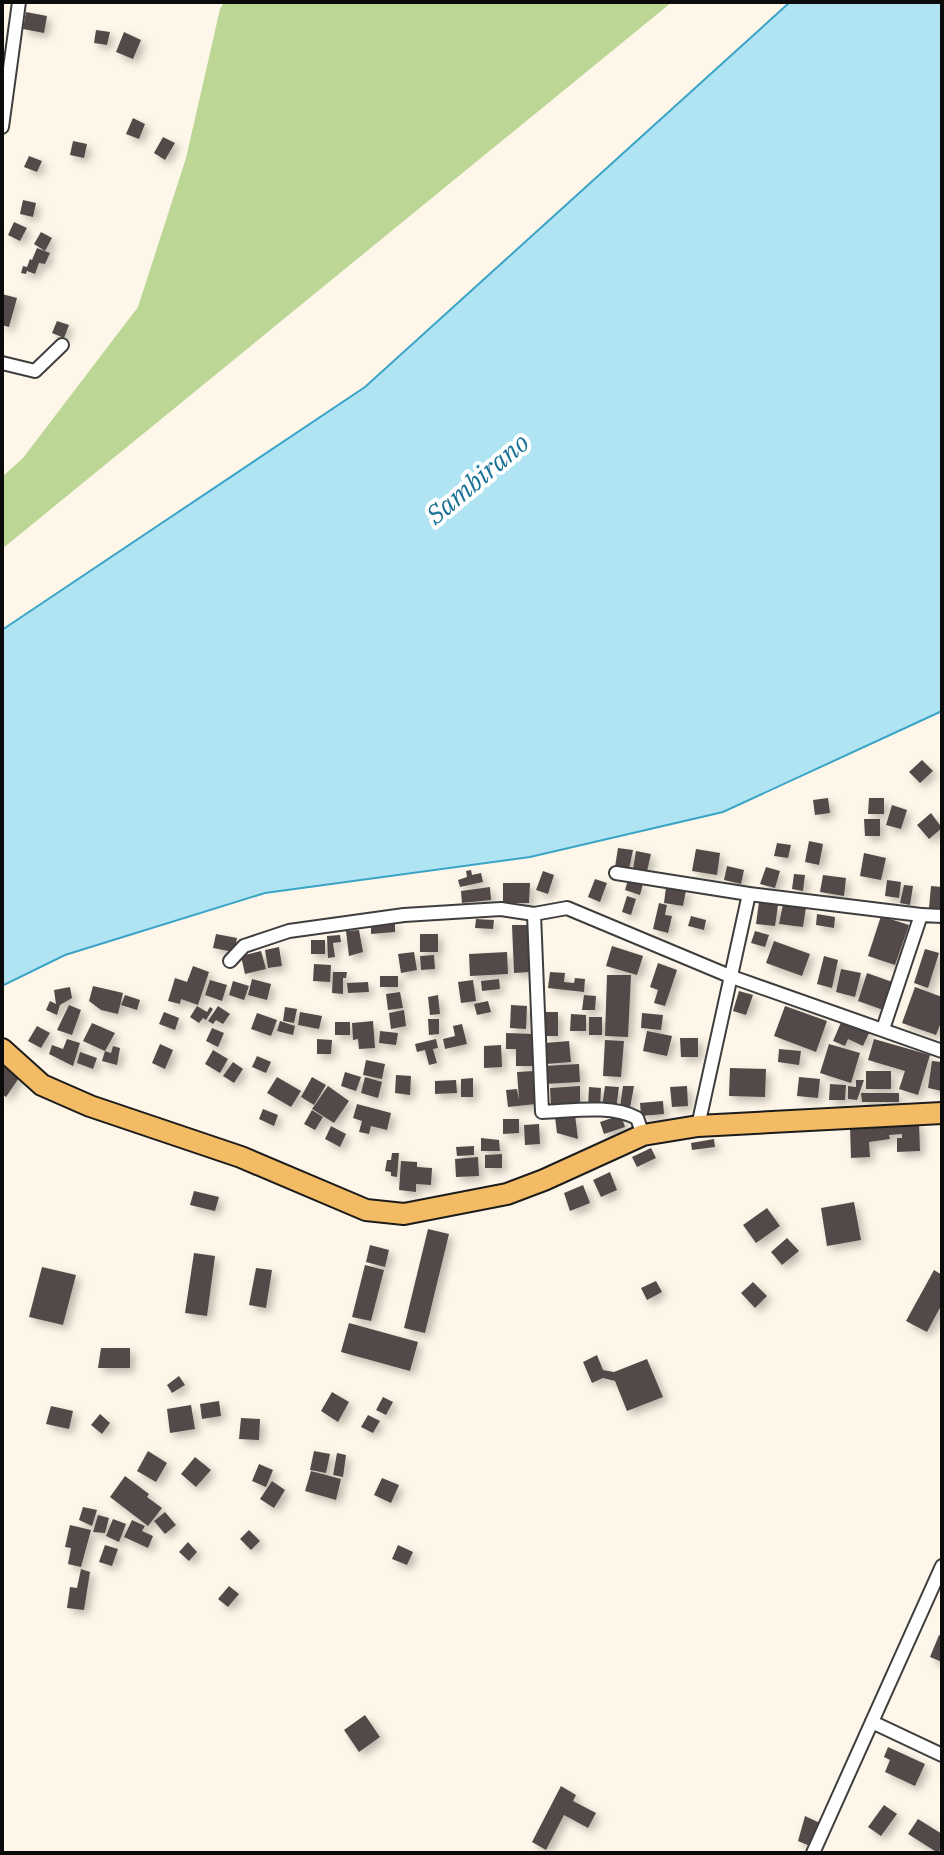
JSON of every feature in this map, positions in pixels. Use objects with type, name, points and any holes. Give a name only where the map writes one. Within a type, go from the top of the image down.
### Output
[{"type":"main road","points":[[2,1049],[42,1085],[66,1096],[241,1157],[366,1210],[404,1214],[507,1194],[643,1135],[698,1126],[942,1113]]},
{"type":"street","points":[[2,127],[19,2]]},
{"type":"street","points":[[2,363],[35,371],[62,345]]},
{"type":"street","points":[[616,873],[749,894],[942,916]]},
{"type":"street","points":[[698,1126],[749,894]]},
{"type":"street","points":[[230,961],[244,946],[289,931],[404,915],[501,909],[534,914],[567,908],[732,977],[942,1051]]},
{"type":"street","points":[[534,914],[542,1112],[593,1110],[629,1114],[637,1118],[643,1135]]},
{"type":"street","points":[[883,1029],[921,915]]},
{"type":"street","points":[[813,1853],[942,1566]]},
{"type":"street","points":[[872,1722],[942,1755]]},
{"type":"green space","points":[[224,2],[672,2],[2,549],[2,477],[23,458],[138,307],[186,158]]},
{"type":"water","name":"Sambirano","points":[[790,2],[942,2],[942,711],[723,812],[530,857],[265,893],[65,955],[2,986],[2,630],[365,387]]},
{"type":"building","points":[[26,12],[47,16],[44,33],[23,29]]},
{"type":"building","points":[[96,30],[110,32],[107,45],[94,43]]},
{"type":"building","points":[[124,32],[141,40],[133,59],[116,52]]},
{"type":"building","points":[[133,118],[145,124],[139,139],[126,134]]},
{"type":"building","points":[[163,137],[175,143],[165,160],[154,153]]},
{"type":"building","points":[[73,141],[87,144],[84,158],[70,155]]},
{"type":"building","points":[[29,156],[42,161],[37,172],[24,167]]},
{"type":"building","points":[[23,200],[36,203],[33,217],[20,214]]},
{"type":"building","points":[[14,222],[27,228],[20,241],[8,235]]},
{"type":"building","points":[[41,232],[52,238],[45,251],[34,244]]},
{"type":"building","points":[[37,248],[50,253],[45,264],[39,263],[35,274],[27,271],[26,274],[21,273],[23,266],[27,267],[32,260]]},
{"type":"building","points":[[2,294],[17,298],[9,327],[2,325]]},
{"type":"building","points":[[57,321],[69,325],[64,338],[52,333]]},
{"type":"building","points":[[922,760],[933,771],[920,783],[909,772]]},
{"type":"building","points":[[828,798],[830,813],[815,815],[813,800]]},
{"type":"building","points":[[869,798],[884,798],[884,814],[868,814]]},
{"type":"building","points":[[892,805],[907,810],[901,829],[886,825]]},
{"type":"building","points":[[931,813],[942,828],[929,839],[917,825]]},
{"type":"building","points":[[864,819],[880,819],[880,836],[865,836]]},
{"type":"building","points":[[809,841],[823,844],[819,865],[805,862]]},
{"type":"building","points":[[777,843],[791,845],[788,858],[774,856]]},
{"type":"building","points":[[618,848],[633,850],[629,869],[615,867]]},
{"type":"building","points":[[696,849],[720,853],[717,875],[692,871]]},
{"type":"building","points":[[636,851],[651,854],[647,871],[633,869]]},
{"type":"building","points":[[864,853],[886,858],[881,880],[860,876]]},
{"type":"building","points":[[727,866],[744,870],[741,884],[724,880]]},
{"type":"building","points":[[766,867],[780,871],[775,888],[760,884]]},
{"type":"building","points":[[471,870],[472,875],[481,873],[483,882],[460,887],[458,880],[467,877],[466,871]]},
{"type":"building","points":[[543,871],[554,875],[548,894],[536,890]]},
{"type":"building","points":[[794,874],[805,875],[803,891],[792,889]]},
{"type":"building","points":[[823,875],[846,878],[844,896],[820,892]]},
{"type":"building","points":[[595,879],[607,883],[600,902],[588,897]]},
{"type":"building","points":[[628,880],[643,884],[640,895],[625,890]]},
{"type":"building","points":[[887,880],[901,882],[899,898],[885,896]]},
{"type":"building","points":[[503,883],[530,883],[529,903],[503,903]]},
{"type":"building","points":[[904,885],[913,886],[910,905],[900,903]]},
{"type":"building","points":[[931,886],[942,887],[942,909],[929,908]]},
{"type":"building","points":[[490,887],[491,900],[462,903],[461,891]]},
{"type":"building","points":[[666,887],[686,890],[683,906],[664,903]]},
{"type":"building","points":[[627,896],[636,899],[631,915],[622,912]]},
{"type":"building","points":[[759,902],[778,905],[775,926],[756,924]]},
{"type":"building","points":[[659,903],[667,905],[665,915],[672,916],[668,933],[653,929]]},
{"type":"building","points":[[783,904],[806,907],[803,927],[779,924]]},
{"type":"building","points":[[817,914],[835,917],[834,928],[816,925]]},
{"type":"building","points":[[691,916],[706,920],[704,930],[688,926]]},
{"type":"building","points":[[881,916],[909,925],[895,965],[868,956]]},
{"type":"building","points":[[476,919],[494,920],[493,929],[475,928]]},
{"type":"building","points":[[395,923],[395,932],[371,934],[371,925]]},
{"type":"building","points":[[512,925],[529,925],[530,972],[514,973]]},
{"type":"building","points":[[359,930],[363,952],[349,956],[346,931]]},
{"type":"building","points":[[755,931],[769,935],[765,947],[751,943]]},
{"type":"building","points":[[216,934],[237,938],[234,952],[213,948]]},
{"type":"building","points":[[420,934],[438,934],[438,952],[420,952]]},
{"type":"building","points":[[340,935],[341,942],[333,943],[335,957],[328,958],[327,936]]},
{"type":"building","points":[[311,940],[325,940],[325,954],[311,954]]},
{"type":"building","points":[[774,941],[810,954],[802,976],[766,963]]},
{"type":"building","points":[[612,946],[643,956],[637,975],[606,966]]},
{"type":"building","points":[[279,947],[282,966],[268,968],[265,950]]},
{"type":"building","points":[[925,949],[939,953],[928,988],[914,983]]},
{"type":"building","points":[[261,951],[266,969],[245,974],[241,956]]},
{"type":"building","points":[[414,952],[417,970],[401,973],[398,954]]},
{"type":"building","points":[[507,952],[508,974],[470,976],[469,954]]},
{"type":"building","points":[[434,955],[435,969],[421,970],[420,956]]},
{"type":"building","points":[[824,956],[838,960],[832,988],[817,984]]},
{"type":"building","points":[[658,963],[677,970],[665,1006],[654,1003],[658,990],[650,987]]},
{"type":"building","points":[[314,964],[331,965],[330,982],[313,981]]},
{"type":"building","points":[[193,966],[209,972],[198,1005],[181,999],[180,1004],[168,1001],[175,978],[187,982]]},
{"type":"building","points":[[841,969],[861,973],[855,997],[836,992]]},
{"type":"building","points":[[333,972],[347,972],[346,978],[343,978],[343,994],[332,993]]},
{"type":"building","points":[[550,972],[565,973],[564,982],[574,983],[575,978],[585,979],[584,992],[548,988]]},
{"type":"building","points":[[867,973],[895,983],[886,1011],[858,1001]]},
{"type":"building","points":[[607,975],[631,975],[628,1037],[605,1036]]},
{"type":"building","points":[[380,976],[398,976],[398,987],[380,987]]},
{"type":"building","points":[[252,979],[271,984],[267,1000],[248,995]]},
{"type":"building","points":[[499,979],[500,989],[482,991],[481,981]]},
{"type":"building","points":[[210,980],[227,985],[222,1001],[205,995]]},
{"type":"building","points":[[473,980],[476,1001],[461,1003],[458,982]]},
{"type":"building","points":[[233,981],[249,986],[244,1000],[229,995]]},
{"type":"building","points":[[368,982],[369,992],[348,993],[347,983]]},
{"type":"building","points":[[93,986],[123,993],[118,1014],[101,1010],[89,1001]]},
{"type":"building","points":[[70,987],[72,998],[60,1005],[57,1015],[46,1010],[50,1001],[56,1004],[54,990]]},
{"type":"building","points":[[915,987],[942,997],[942,1020],[936,1035],[902,1023]]},
{"type":"building","points":[[739,991],[753,995],[746,1015],[733,1011]]},
{"type":"building","points":[[400,992],[403,1008],[388,1010],[386,994]]},
{"type":"building","points":[[125,995],[140,1000],[137,1010],[121,1005]]},
{"type":"building","points":[[438,995],[440,1014],[430,1015],[428,997]]},
{"type":"building","points":[[584,995],[596,996],[595,1010],[582,1010]]},
{"type":"building","points":[[488,1001],[491,1012],[477,1015],[474,1004]]},
{"type":"building","points":[[69,1005],[81,1010],[72,1035],[57,1030]]},
{"type":"building","points":[[511,1005],[527,1006],[526,1029],[510,1028]]},
{"type":"building","points":[[197,1006],[207,1012],[210,1007],[213,1009],[206,1020],[203,1018],[199,1023],[190,1017]]},
{"type":"building","points":[[218,1006],[230,1014],[223,1024],[216,1020],[213,1024],[208,1021]]},
{"type":"building","points":[[785,1006],[827,1021],[816,1052],[774,1036]]},
{"type":"building","points":[[285,1007],[297,1009],[294,1023],[283,1021]]},
{"type":"building","points":[[404,1010],[406,1026],[391,1029],[389,1013]]},
{"type":"building","points":[[164,1012],[179,1018],[175,1030],[159,1024]]},
{"type":"building","points":[[300,1012],[322,1016],[319,1029],[298,1025]]},
{"type":"building","points":[[543,1012],[558,1012],[558,1036],[545,1036]]},
{"type":"building","points":[[257,1013],[277,1020],[271,1036],[251,1029]]},
{"type":"building","points":[[642,1013],[663,1015],[661,1030],[641,1028]]},
{"type":"building","points":[[571,1014],[586,1015],[586,1031],[570,1031]]},
{"type":"building","points":[[589,1017],[602,1017],[602,1035],[589,1035]]},
{"type":"building","points":[[428,1019],[439,1019],[439,1034],[429,1035]]},
{"type":"building","points":[[842,1020],[870,1031],[863,1046],[848,1039],[845,1046],[833,1041]]},
{"type":"building","points":[[280,1021],[295,1026],[293,1035],[277,1031]]},
{"type":"building","points":[[373,1021],[375,1048],[359,1049],[358,1039],[353,1040],[352,1023]]},
{"type":"building","points":[[335,1022],[350,1022],[350,1035],[335,1035]]},
{"type":"building","points":[[92,1023],[115,1033],[105,1051],[83,1041]]},
{"type":"building","points":[[462,1024],[467,1044],[445,1049],[443,1039],[455,1036],[453,1026]]},
{"type":"building","points":[[37,1026],[50,1033],[41,1048],[28,1041]]},
{"type":"building","points":[[212,1028],[224,1033],[218,1047],[206,1041]]},
{"type":"building","points":[[380,1031],[398,1033],[396,1045],[379,1043]]},
{"type":"building","points":[[647,1031],[672,1036],[667,1056],[643,1051]]},
{"type":"building","points":[[506,1033],[536,1034],[535,1066],[516,1066],[516,1049],[506,1049]]},
{"type":"building","points":[[680,1038],[698,1038],[698,1057],[681,1057]]},
{"type":"building","points":[[67,1039],[80,1043],[73,1066],[49,1054],[52,1045],[63,1049]]},
{"type":"building","points":[[317,1039],[332,1040],[331,1054],[317,1054]]},
{"type":"building","points":[[436,1039],[438,1048],[433,1049],[437,1063],[429,1065],[425,1050],[417,1052],[415,1044]]},
{"type":"building","points":[[874,1039],[930,1055],[918,1095],[899,1089],[905,1071],[868,1060]]},
{"type":"building","points":[[605,1040],[624,1041],[621,1077],[603,1076]]},
{"type":"building","points":[[569,1041],[571,1062],[547,1064],[545,1043]]},
{"type":"building","points":[[160,1044],[173,1050],[165,1069],[152,1063]]},
{"type":"building","points":[[829,1044],[860,1053],[851,1083],[820,1073]]},
{"type":"building","points":[[501,1045],[502,1067],[484,1068],[484,1046]]},
{"type":"building","points":[[113,1046],[120,1048],[117,1065],[102,1061],[105,1051],[111,1053]]},
{"type":"building","points":[[779,1049],[801,1051],[799,1065],[778,1062]]},
{"type":"building","points":[[213,1050],[228,1059],[220,1073],[205,1064]]},
{"type":"building","points":[[80,1052],[97,1058],[93,1069],[77,1063]]},
{"type":"building","points":[[257,1056],[271,1062],[266,1073],[252,1067]]},
{"type":"building","points":[[366,1060],[385,1064],[382,1079],[363,1075]]},
{"type":"building","points":[[932,1061],[942,1062],[942,1091],[928,1088]]},
{"type":"building","points":[[233,1062],[243,1069],[234,1083],[223,1076]]},
{"type":"building","points":[[2,1063],[21,1075],[6,1097],[2,1094]]},
{"type":"building","points":[[579,1064],[580,1082],[544,1084],[543,1066]]},
{"type":"building","points":[[730,1068],[766,1069],[765,1097],[729,1096]]},
{"type":"building","points":[[534,1071],[536,1104],[508,1107],[506,1090],[517,1089],[519,1100],[517,1072]]},
{"type":"building","points":[[866,1071],[891,1071],[891,1089],[866,1089]]},
{"type":"building","points":[[345,1072],[361,1077],[356,1091],[341,1086]]},
{"type":"building","points":[[396,1075],[411,1076],[410,1095],[395,1093]]},
{"type":"building","points":[[277,1077],[301,1091],[291,1107],[267,1093]]},
{"type":"building","points":[[312,1077],[326,1085],[314,1105],[301,1097]]},
{"type":"building","points":[[365,1077],[382,1082],[378,1098],[361,1093]]},
{"type":"building","points":[[799,1077],[820,1079],[818,1098],[797,1096]]},
{"type":"building","points":[[473,1078],[473,1097],[461,1097],[461,1079]]},
{"type":"building","points":[[456,1080],[457,1093],[435,1094],[435,1081]]},
{"type":"building","points":[[856,1080],[864,1080],[857,1100],[848,1099],[848,1086],[856,1087]]},
{"type":"building","points":[[830,1084],[846,1085],[845,1100],[829,1100]]},
{"type":"building","points":[[328,1086],[349,1101],[334,1123],[312,1109]]},
{"type":"building","points":[[580,1086],[580,1109],[551,1110],[550,1088]]},
{"type":"building","points":[[605,1086],[619,1087],[616,1109],[602,1108]]},
{"type":"building","points":[[623,1086],[634,1086],[630,1108],[620,1107]]},
{"type":"building","points":[[687,1086],[688,1106],[672,1107],[670,1087]]},
{"type":"building","points":[[589,1087],[601,1088],[600,1108],[588,1107]]},
{"type":"building","points":[[861,1093],[899,1093],[899,1102],[862,1102]]},
{"type":"building","points":[[663,1101],[664,1114],[641,1116],[640,1103]]},
{"type":"building","points":[[357,1104],[391,1113],[387,1130],[371,1126],[369,1134],[359,1132],[362,1121],[353,1118]]},
{"type":"building","points":[[263,1109],[278,1115],[274,1126],[259,1119]]},
{"type":"building","points":[[312,1110],[323,1117],[315,1130],[304,1124]]},
{"type":"building","points":[[575,1115],[578,1139],[557,1133],[555,1117]]},
{"type":"building","points":[[621,1115],[625,1127],[604,1134],[600,1122]]},
{"type":"building","points":[[503,1119],[519,1119],[519,1133],[503,1134]]},
{"type":"building","points":[[919,1122],[920,1151],[897,1152],[897,1138],[902,1138],[902,1134],[889,1135],[890,1139],[869,1142],[870,1157],[851,1158],[850,1127]]},
{"type":"building","points":[[539,1124],[540,1144],[525,1145],[524,1125]]},
{"type":"building","points":[[331,1126],[346,1134],[340,1147],[325,1139]]},
{"type":"building","points":[[481,1138],[499,1140],[500,1151],[481,1151]]},
{"type":"building","points":[[714,1139],[715,1147],[692,1150],[691,1143]]},
{"type":"building","points":[[474,1146],[474,1155],[457,1156],[456,1147]]},
{"type":"building","points":[[651,1148],[656,1158],[637,1167],[632,1157]]},
{"type":"building","points":[[392,1153],[399,1153],[397,1177],[385,1171]]},
{"type":"building","points":[[502,1154],[502,1168],[485,1168],[485,1155]]},
{"type":"building","points":[[478,1157],[479,1176],[456,1177],[455,1159]]},
{"type":"building","points":[[401,1161],[417,1162],[417,1167],[432,1168],[431,1185],[416,1184],[416,1192],[399,1190]]},
{"type":"building","points":[[610,1172],[617,1190],[601,1197],[593,1180]]},
{"type":"building","points":[[583,1185],[590,1203],[570,1211],[564,1193]]},
{"type":"building","points":[[194,1191],[219,1197],[215,1211],[190,1205]]},
{"type":"building","points":[[854,1202],[861,1240],[827,1246],[821,1208]]},
{"type":"building","points":[[767,1208],[780,1226],[756,1243],[743,1225]]},
{"type":"building","points":[[428,1229],[449,1234],[425,1333],[404,1328]]},
{"type":"building","points":[[787,1238],[799,1251],[782,1265],[771,1252]]},
{"type":"building","points":[[370,1245],[389,1250],[385,1267],[366,1262]]},
{"type":"building","points":[[194,1253],[215,1256],[207,1316],[185,1313]]},
{"type":"building","points":[[365,1265],[384,1270],[371,1321],[352,1317]]},
{"type":"building","points":[[42,1267],[76,1275],[63,1325],[29,1317]]},
{"type":"building","points":[[256,1268],[272,1270],[266,1308],[249,1305]]},
{"type":"building","points":[[934,1270],[942,1275],[942,1304],[927,1332],[906,1321]]},
{"type":"building","points":[[656,1281],[662,1292],[647,1300],[641,1288]]},
{"type":"building","points":[[753,1282],[767,1296],[755,1308],[741,1293]]},
{"type":"building","points":[[349,1323],[418,1342],[410,1371],[341,1352]]},
{"type":"building","points":[[101,1348],[130,1348],[130,1368],[98,1368]]},
{"type":"building","points":[[597,1355],[603,1370],[614,1372],[647,1359],[663,1397],[627,1411],[615,1381],[603,1378],[592,1383],[583,1362]]},
{"type":"building","points":[[179,1376],[185,1385],[172,1393],[167,1385]]},
{"type":"building","points":[[332,1392],[349,1402],[338,1422],[321,1411]]},
{"type":"building","points":[[383,1397],[393,1402],[386,1415],[376,1410]]},
{"type":"building","points":[[219,1401],[221,1416],[202,1419],[200,1404]]},
{"type":"building","points":[[191,1405],[195,1429],[170,1433],[167,1409]]},
{"type":"building","points":[[51,1406],[73,1411],[69,1429],[46,1424]]},
{"type":"building","points":[[100,1414],[110,1423],[102,1434],[91,1425]]},
{"type":"building","points":[[368,1415],[380,1421],[373,1433],[361,1427]]},
{"type":"building","points":[[241,1418],[260,1419],[259,1440],[239,1439]]},
{"type":"building","points":[[148,1451],[167,1463],[156,1482],[137,1471]]},
{"type":"building","points":[[314,1451],[330,1454],[326,1473],[310,1470]]},
{"type":"building","points":[[337,1453],[346,1455],[343,1477],[333,1475]]},
{"type":"building","points":[[195,1457],[211,1470],[196,1487],[181,1474]]},
{"type":"building","points":[[259,1464],[273,1470],[266,1487],[252,1481]]},
{"type":"building","points":[[311,1471],[341,1479],[336,1500],[305,1491]]},
{"type":"building","points":[[125,1476],[162,1508],[148,1526],[110,1497]]},
{"type":"building","points":[[382,1478],[399,1485],[391,1503],[374,1495]]},
{"type":"building","points":[[272,1481],[285,1490],[274,1508],[260,1499]]},
{"type":"building","points":[[83,1507],[97,1510],[92,1526],[79,1520]]},
{"type":"building","points":[[165,1512],[176,1525],[165,1534],[154,1521]]},
{"type":"building","points":[[98,1515],[109,1518],[105,1533],[93,1532]]},
{"type":"building","points":[[113,1519],[126,1524],[119,1542],[106,1536]]},
{"type":"building","points":[[132,1520],[145,1526],[142,1531],[153,1536],[148,1548],[124,1537]]},
{"type":"building","points":[[70,1525],[91,1530],[81,1567],[68,1564],[71,1548],[65,1547]]},
{"type":"building","points":[[249,1530],[260,1541],[251,1550],[240,1539]]},
{"type":"building","points":[[188,1542],[197,1552],[189,1561],[179,1552]]},
{"type":"building","points":[[105,1545],[118,1549],[112,1566],[99,1562]]},
{"type":"building","points":[[398,1545],[413,1552],[407,1565],[392,1559]]},
{"type":"building","points":[[81,1569],[90,1572],[84,1610],[67,1608],[70,1587],[77,1588]]},
{"type":"building","points":[[229,1586],[239,1594],[228,1607],[218,1599]]},
{"type":"building","points":[[939,1635],[942,1636],[942,1662],[930,1657]]},
{"type":"building","points":[[365,1715],[380,1737],[359,1752],[344,1730]]},
{"type":"building","points":[[888,1747],[925,1764],[915,1786],[885,1772],[890,1760],[884,1757]]},
{"type":"building","points":[[561,1786],[576,1795],[573,1801],[596,1813],[588,1828],[564,1815],[546,1850],[532,1842]]},
{"type":"building","points":[[884,1805],[897,1814],[881,1836],[868,1827]]},
{"type":"building","points":[[805,1816],[820,1823],[810,1846],[798,1841]]},
{"type":"building","points":[[918,1819],[942,1834],[942,1846],[938,1853],[908,1834]]}]
